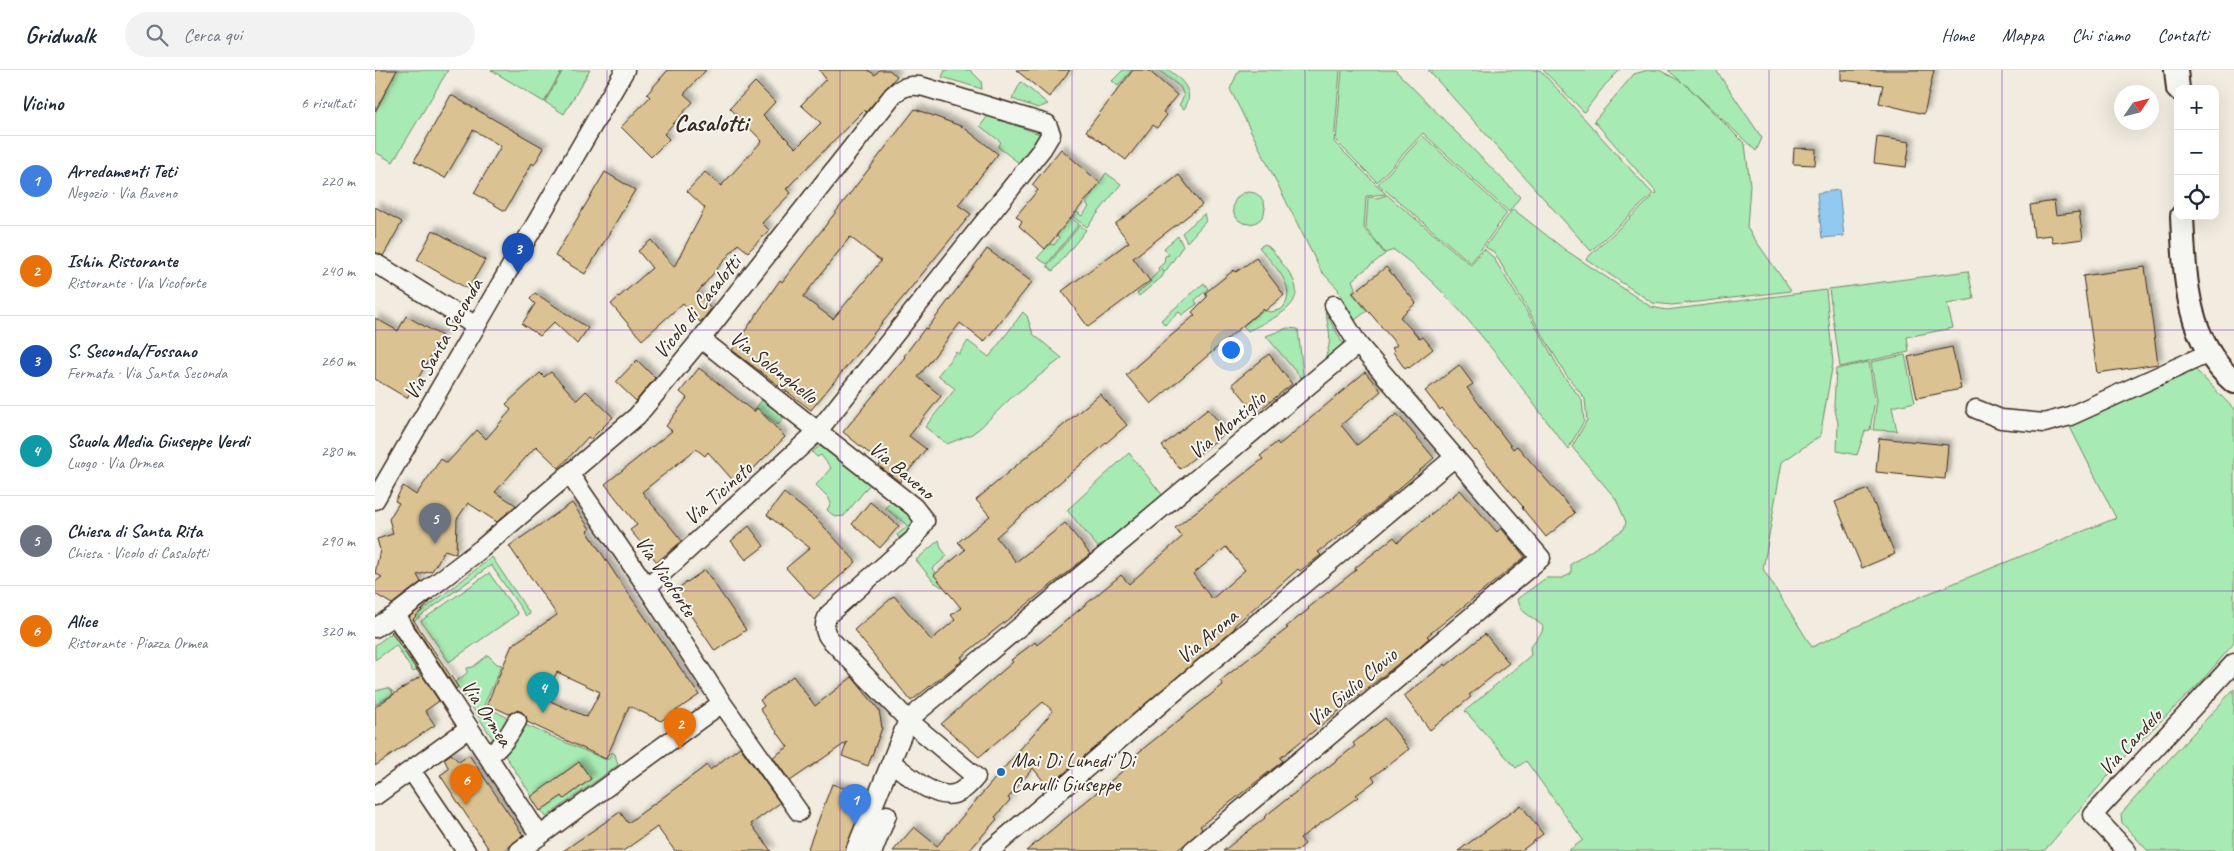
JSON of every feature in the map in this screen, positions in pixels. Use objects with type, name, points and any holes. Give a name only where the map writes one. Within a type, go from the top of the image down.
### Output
[{"type":"main road","points":[[2176,70],[2178,85]]},
{"type":"main road","points":[[2182,220],[2186,284],[2197,327],[2209,353],[2234,382]]},
{"type":"street","name":"Via Santa Seconda","points":[[375,500],[625,70]]},
{"type":"street","name":"Vicolo di Casalotti","points":[[375,628],[395,615],[481,549],[637,416],[701,339],[893,95],[903,88],[915,85],[1047,124],[1051,134],[1042,149],[818,431]]},
{"type":"street","points":[[375,263],[476,326]]},
{"type":"street","points":[[1335,305],[1358,344],[1455,457]]},
{"type":"street","name":"Via Solonghello","points":[[701,339],[818,431]]},
{"type":"street","name":"Via Montiglio","points":[[908,720],[1358,344]]},
{"type":"street","points":[[1976,409],[2001,419],[2044,423],[2053,421],[2070,416],[2209,353]]},
{"type":"street","name":"Via Ticineto","points":[[647,587],[818,431]]},
{"type":"street","name":"Via Baveno","points":[[818,431],[914,507],[923,515],[925,521],[914,539],[829,614],[824,625],[825,633],[830,640],[908,720]]},
{"type":"street","name":"Via Giulio Clovio","points":[[1192,851],[1541,558],[1455,457]]},
{"type":"street","name":"Via Arona","points":[[990,851],[1164,701],[1455,457]]},
{"type":"street","name":"Via Vicoforte","points":[[570,474],[647,587],[722,703],[799,812]]},
{"type":"street","name":"Via Ormea","points":[[395,615],[540,836]]},
{"type":"street","name":"Via Candelo","points":[[2127,851],[2093,815],[2234,663]]},
{"type":"street","points":[[519,851],[722,703]]},
{"type":"street","points":[[488,756],[505,742],[517,720]]},
{"type":"street","points":[[866,846],[891,762],[908,720],[976,777],[967,787],[955,794],[945,795],[932,790],[891,762]]},
{"type":"street","points":[[375,796],[469,728]]},
{"type":"street","points":[[411,770],[465,851]]},
{"type":"street","points":[[866,846],[887,815]]},
{"type":"green space","points":[[396,70],[448,70],[393,162],[375,152],[375,114]]},
{"type":"green space","points":[[491,70],[562,70],[544,102]]},
{"type":"green space","points":[[563,70],[590,70],[564,114],[545,102]]},
{"type":"green space","points":[[945,70],[970,70],[981,81],[982,89],[942,77]]},
{"type":"green space","points":[[1123,70],[1132,70],[1118,86],[1112,81]]},
{"type":"green space","points":[[1158,70],[1169,70],[1183,82],[1189,97],[1184,109],[1179,105],[1184,96],[1180,87]]},
{"type":"green space","points":[[1239,70],[1340,70],[1334,142],[1386,194],[1366,196],[1364,228],[1385,254],[1352,280],[1355,288],[1352,293],[1367,311],[1355,320],[1339,290],[1321,271],[1230,89]]},
{"type":"green space","points":[[1342,70],[1395,70],[1520,197],[1509,212],[1423,133],[1377,182],[1336,141]]},
{"type":"green space","points":[[1428,70],[1540,70],[1653,194],[1591,251]]},
{"type":"green space","points":[[1543,70],[1620,70],[1605,85],[1584,112]]},
{"type":"green space","points":[[1648,70],[1659,70],[1682,82],[1668,70],[1716,70],[1762,138],[1756,151],[1684,83],[1745,144],[1750,185],[1747,228],[1791,291],[1672,305],[1653,303],[1586,259],[1657,193],[1594,121],[1634,74]]},
{"type":"green space","points":[[1021,82],[1048,104],[1038,108],[1012,99]]},
{"type":"green space","points":[[988,116],[1040,134],[1019,163],[998,147],[1001,142],[980,126]]},
{"type":"green space","points":[[1423,136],[1507,213],[1471,263],[1378,184]]},
{"type":"green space","points":[[1106,173],[1121,184],[1087,227],[1073,217],[1077,212],[1082,216],[1089,207],[1086,203]]},
{"type":"green space","points":[[1249,192],[1255,193],[1260,197],[1264,202],[1264,214],[1260,219],[1255,223],[1249,224],[1243,223],[1238,219],[1234,214],[1233,208],[1234,202],[1238,197],[1243,193]]},
{"type":"green space","points":[[1387,195],[1471,265],[1484,249],[1493,257],[1541,335],[1562,374],[1582,400],[1584,421],[1568,449],[1508,369],[1465,317],[1419,270],[1394,250],[1385,253],[1366,228],[1368,197],[1377,198]]},
{"type":"green space","points":[[1513,209],[1564,249],[1651,307],[1667,310],[1826,290],[1833,363],[1820,436],[1782,462],[1763,569],[1812,647],[1922,596],[2116,518],[2069,425],[2195,369],[2234,409],[2234,643],[2200,683],[2126,755],[2045,850],[1568,851],[1583,840],[1526,761],[1516,768],[1465,711],[1531,655],[1530,647],[1542,632],[1543,626],[1523,611],[1517,599],[1546,578],[1562,578],[1571,574],[1571,564],[1624,529],[1626,522],[1616,499],[1572,447],[1587,420],[1585,399],[1565,373],[1494,252],[1485,247]]},
{"type":"green space","points":[[1204,214],[1206,221],[1187,242],[1182,233]]},
{"type":"green space","points":[[1070,217],[1079,224],[1047,264],[1037,258],[1050,244],[1054,245],[1059,238],[1057,235]]},
{"type":"green space","points":[[1080,225],[1086,230],[1053,271],[1047,266]]},
{"type":"green space","points":[[1178,236],[1183,246],[1165,272],[1161,268],[1164,273],[1162,277],[1139,296],[1137,293],[1151,282],[1150,280],[1159,271],[1158,268],[1164,263],[1165,256],[1169,255],[1164,248]]},
{"type":"green space","points":[[1265,244],[1274,252],[1285,267],[1293,280],[1296,291],[1294,300],[1288,308],[1248,331],[1243,326],[1263,310],[1271,312],[1282,309],[1287,301],[1288,293],[1282,276],[1259,247]]},
{"type":"green space","points":[[1968,271],[1974,299],[1947,304],[1953,328],[1907,337],[1909,352],[1840,367],[1829,289]]},
{"type":"green space","points":[[1204,283],[1208,289],[1195,300],[1197,304],[1182,315],[1179,312],[1165,325],[1161,320]]},
{"type":"green space","points":[[1325,311],[1343,344],[1323,363],[1330,337]]},
{"type":"green space","points":[[1023,312],[1027,316],[1033,334],[1062,358],[1012,397],[972,434],[947,444],[925,427],[955,389],[938,375],[956,352],[959,354],[968,341],[989,357]]},
{"type":"green space","points":[[1287,328],[1298,329],[1303,375],[1301,378],[1266,336]]},
{"type":"green space","points":[[1905,355],[1915,402],[1892,407],[1897,431],[1873,430],[1877,400],[1871,362]]},
{"type":"green space","points":[[1869,362],[1875,400],[1870,430],[1865,431],[1857,455],[1837,451],[1838,423],[1834,405],[1836,369]]},
{"type":"green space","points":[[762,400],[781,414],[783,419],[778,425],[765,415],[762,416],[735,435]]},
{"type":"green space","points":[[820,446],[870,484],[844,516],[835,517],[827,510],[831,503],[828,497],[816,485],[831,468],[821,455],[817,457],[812,452]]},
{"type":"green space","points":[[1129,453],[1164,497],[1101,551],[1067,510]]},
{"type":"green space","points":[[891,502],[915,520],[915,526],[899,538],[897,535],[908,526],[885,508]]},
{"type":"green space","points":[[939,540],[941,548],[947,556],[932,569],[947,586],[942,587],[934,582],[916,560]]},
{"type":"green space","points":[[492,557],[530,614],[526,616],[491,565],[414,621],[413,618]]},
{"type":"green space","points":[[489,573],[518,614],[449,662],[421,621]]},
{"type":"green space","points":[[392,633],[417,670],[413,672],[396,645],[375,660],[375,645]]},
{"type":"green space","points":[[488,655],[497,664],[502,665],[484,705],[508,718],[495,742],[455,682],[467,673],[467,668],[473,667]]},
{"type":"green space","points":[[388,688],[393,694],[375,705],[375,691]]},
{"type":"green space","points":[[2234,689],[2234,851],[2148,851],[2122,823],[2121,814]]},
{"type":"green space","points":[[523,724],[604,759],[609,759],[612,752],[615,754],[618,765],[546,817],[504,754],[509,749]]},
{"type":"water","points":[[1839,190],[1844,236],[1822,238],[1817,193]]},
{"type":"building","points":[[375,70],[397,70],[375,111]]},
{"type":"building","points":[[668,70],[706,70],[684,94],[693,102],[664,134],[669,139],[651,157],[621,127],[650,97],[647,94]]},
{"type":"building","points":[[819,70],[868,70],[875,75],[879,70],[889,70],[897,76],[866,112],[864,110],[786,189],[791,193],[762,223],[769,230],[748,252],[738,244],[697,293],[711,309],[703,319],[700,322],[683,303],[642,340],[611,304],[652,268],[638,251],[651,240],[674,267],[705,208],[687,191],[705,172],[721,186],[762,141],[730,108],[755,82],[775,102],[763,115],[796,148],[821,123],[801,105],[826,79]]},
{"type":"building","points":[[1016,70],[1070,70],[1049,97]]},
{"type":"building","points":[[1133,70],[1148,70],[1177,95],[1163,112],[1167,115],[1157,128],[1153,125],[1126,160],[1086,131]]},
{"type":"building","points":[[1841,70],[1934,70],[1924,114],[1879,103],[1883,85],[1841,80]]},
{"type":"building","points":[[451,95],[544,148],[534,165],[532,163],[505,211],[474,193],[501,146],[473,130],[445,178],[414,161]]},
{"type":"building","points":[[915,109],[963,127],[998,154],[958,205],[971,214],[811,410],[732,350],[780,280],[782,282]],"holes":[[[850,237],[881,261],[833,319],[803,297]]]},
{"type":"building","points":[[1877,137],[1910,142],[1906,167],[1874,163]]},
{"type":"building","points":[[1794,148],[1816,149],[1815,165],[1793,164]]},
{"type":"building","points":[[1061,149],[1100,183],[1045,249],[1019,226],[1022,221],[1016,216],[1038,190],[1032,185]]},
{"type":"building","points":[[605,172],[635,190],[585,274],[555,256]]},
{"type":"building","points":[[1179,175],[1202,205],[1133,258],[1150,281],[1088,327],[1062,291],[1129,242],[1115,224]]},
{"type":"building","points":[[2054,201],[2056,215],[2079,212],[2083,239],[2053,243],[2051,235],[2034,237],[2030,205]]},
{"type":"building","points":[[375,207],[402,222],[383,256],[375,252]]},
{"type":"building","points":[[433,230],[485,260],[468,289],[417,260]]},
{"type":"building","points":[[987,249],[1032,282],[984,342],[960,323],[918,377],[941,396],[909,436],[926,449],[900,482],[879,466],[881,463],[843,432],[905,357],[925,328],[927,329]]},
{"type":"building","points":[[1256,258],[1284,295],[1265,311],[1263,309],[1253,317],[1151,404],[1126,375],[1195,315],[1192,312],[1207,297],[1205,293],[1234,270],[1236,272]]},
{"type":"building","points":[[1386,267],[1416,303],[1400,317],[1420,339],[1423,337],[1433,349],[1409,368],[1405,369],[1393,352],[1392,348],[1397,345],[1353,293]]},
{"type":"building","points":[[2145,267],[2158,364],[2097,373],[2083,276]]},
{"type":"building","points":[[535,293],[588,328],[577,344],[554,322],[540,336],[522,324],[535,304],[530,299]]},
{"type":"building","points":[[406,316],[442,336],[407,398],[375,379],[375,318],[398,331]]},
{"type":"building","points":[[1952,347],[1961,389],[1917,398],[1908,357]]},
{"type":"building","points":[[1269,354],[1292,384],[1256,413],[1232,384]]},
{"type":"building","points":[[637,360],[655,378],[636,401],[616,382]]},
{"type":"building","points":[[1459,365],[1473,384],[1467,388],[1513,449],[1517,446],[1575,513],[1546,537],[1442,408],[1440,410],[1425,391]]},
{"type":"building","points":[[699,368],[754,412],[757,408],[785,437],[737,485],[708,452],[705,456],[696,449],[642,492],[682,541],[657,562],[630,530],[637,525],[605,484],[672,431],[666,426],[687,398],[680,392]]},
{"type":"building","points":[[551,372],[577,400],[586,391],[613,417],[591,439],[588,437],[559,468],[536,446],[495,492],[515,506],[497,522],[468,503],[457,519],[456,554],[445,550],[432,571],[417,575],[421,582],[392,604],[375,594],[375,582],[382,577],[375,573],[380,550],[377,539],[393,534],[389,519],[399,503],[395,501],[403,486],[416,495],[441,459],[447,463],[477,430],[486,439],[511,410],[506,404],[540,373],[544,377]]},
{"type":"building","points":[[1365,372],[1381,391],[1341,425],[1357,445],[1397,414],[1434,458],[1372,512],[1318,552],[1321,555],[1300,571],[1298,569],[1234,626],[1235,628],[1048,787],[1033,768],[1008,798],[1010,800],[995,817],[997,819],[969,851],[893,851],[914,827],[937,846],[1053,711],[1043,702],[979,757],[941,724],[1013,662],[1011,660],[1035,642],[1037,645],[1121,575],[1129,584],[1182,537],[1175,528],[1263,459],[1260,456],[1277,442],[1279,445]],"holes":[[[1226,547],[1245,570],[1212,599],[1193,574]]]},
{"type":"building","points":[[1100,394],[1127,425],[996,537],[1016,562],[1065,523],[1090,554],[961,657],[963,660],[911,701],[854,630],[894,596],[931,640],[955,620],[951,615],[961,608],[934,575],[965,550],[958,542],[990,516],[976,500]]},
{"type":"building","points":[[1208,409],[1227,432],[1180,469],[1162,446]]},
{"type":"building","points":[[1879,438],[1948,445],[1945,479],[1876,472]]},
{"type":"building","points":[[1868,489],[1895,554],[1862,568],[1835,502]]},
{"type":"building","points":[[1460,490],[1497,532],[1501,528],[1525,557],[1427,636],[1429,638],[1418,648],[1280,758],[1283,761],[1200,826],[1202,829],[1184,845],[1176,851],[1026,851],[1136,760],[1134,756],[1223,685],[1220,681],[1288,628],[1286,627],[1356,570],[1355,568],[1394,537],[1398,542]]},
{"type":"building","points":[[784,493],[817,519],[856,562],[814,599],[786,568],[810,548],[767,515]]},
{"type":"building","points":[[870,502],[899,526],[880,548],[852,524]]},
{"type":"building","points":[[572,503],[590,529],[587,531],[619,580],[699,695],[661,721],[629,706],[606,759],[527,722],[526,716],[522,712],[517,710],[509,714],[487,704],[512,645],[557,615],[509,546]],"holes":[[[557,672],[600,692],[587,717],[543,698]]]},
{"type":"building","points":[[749,526],[764,546],[746,560],[731,541]]},
{"type":"building","points":[[705,570],[746,630],[715,651],[674,591]]},
{"type":"building","points":[[433,599],[413,619],[458,687],[456,689],[409,617]]},
{"type":"building","points":[[393,631],[439,701],[425,711],[435,725],[375,766],[375,707],[421,676],[391,632]]},
{"type":"building","points":[[1485,634],[1509,663],[1430,730],[1404,696],[1445,664],[1446,666]]},
{"type":"building","points":[[793,676],[815,706],[852,677],[879,710],[882,728],[868,766],[842,756],[847,742],[790,781],[773,757],[788,747],[760,709],[764,706],[760,700]]},
{"type":"building","points":[[1385,718],[1409,749],[1372,777],[1375,781],[1356,795],[1358,797],[1300,838],[1305,844],[1297,851],[1223,851],[1355,746],[1353,743]]},
{"type":"building","points":[[740,747],[780,803],[751,824],[771,851],[675,851],[657,827],[623,851],[563,851],[620,812],[628,823],[707,765],[710,770]]},
{"type":"building","points":[[451,754],[459,762],[469,755],[523,835],[504,851],[490,851],[440,775],[449,769],[444,759]]},
{"type":"building","points":[[579,762],[591,779],[564,799],[562,796],[540,811],[531,797]]},
{"type":"building","points":[[832,784],[866,796],[845,851],[807,851]]},
{"type":"building","points":[[1521,805],[1543,834],[1521,851],[1458,851]]},
{"type":"place","name":"S. Seconda/Fossano","points":[[518,274]]},
{"type":"place","name":"Chiesa di Santa Rita","points":[[435,544]]},
{"type":"place","name":"Scuola Media Giuseppe Verdi","points":[[543,713]]},
{"type":"place","name":"Ishin Ristorante","points":[[680,749]]},
{"type":"place","name":"Mai Di Lunedi' Di Carulli Giuseppe","points":[[1001,772]]},
{"type":"place","name":"Alice","points":[[466,805]]},
{"type":"place","name":"Arredamenti Teti","points":[[855,825]]},
{"type":"district","name":"Casalotti","points":[[711,123]]}]
